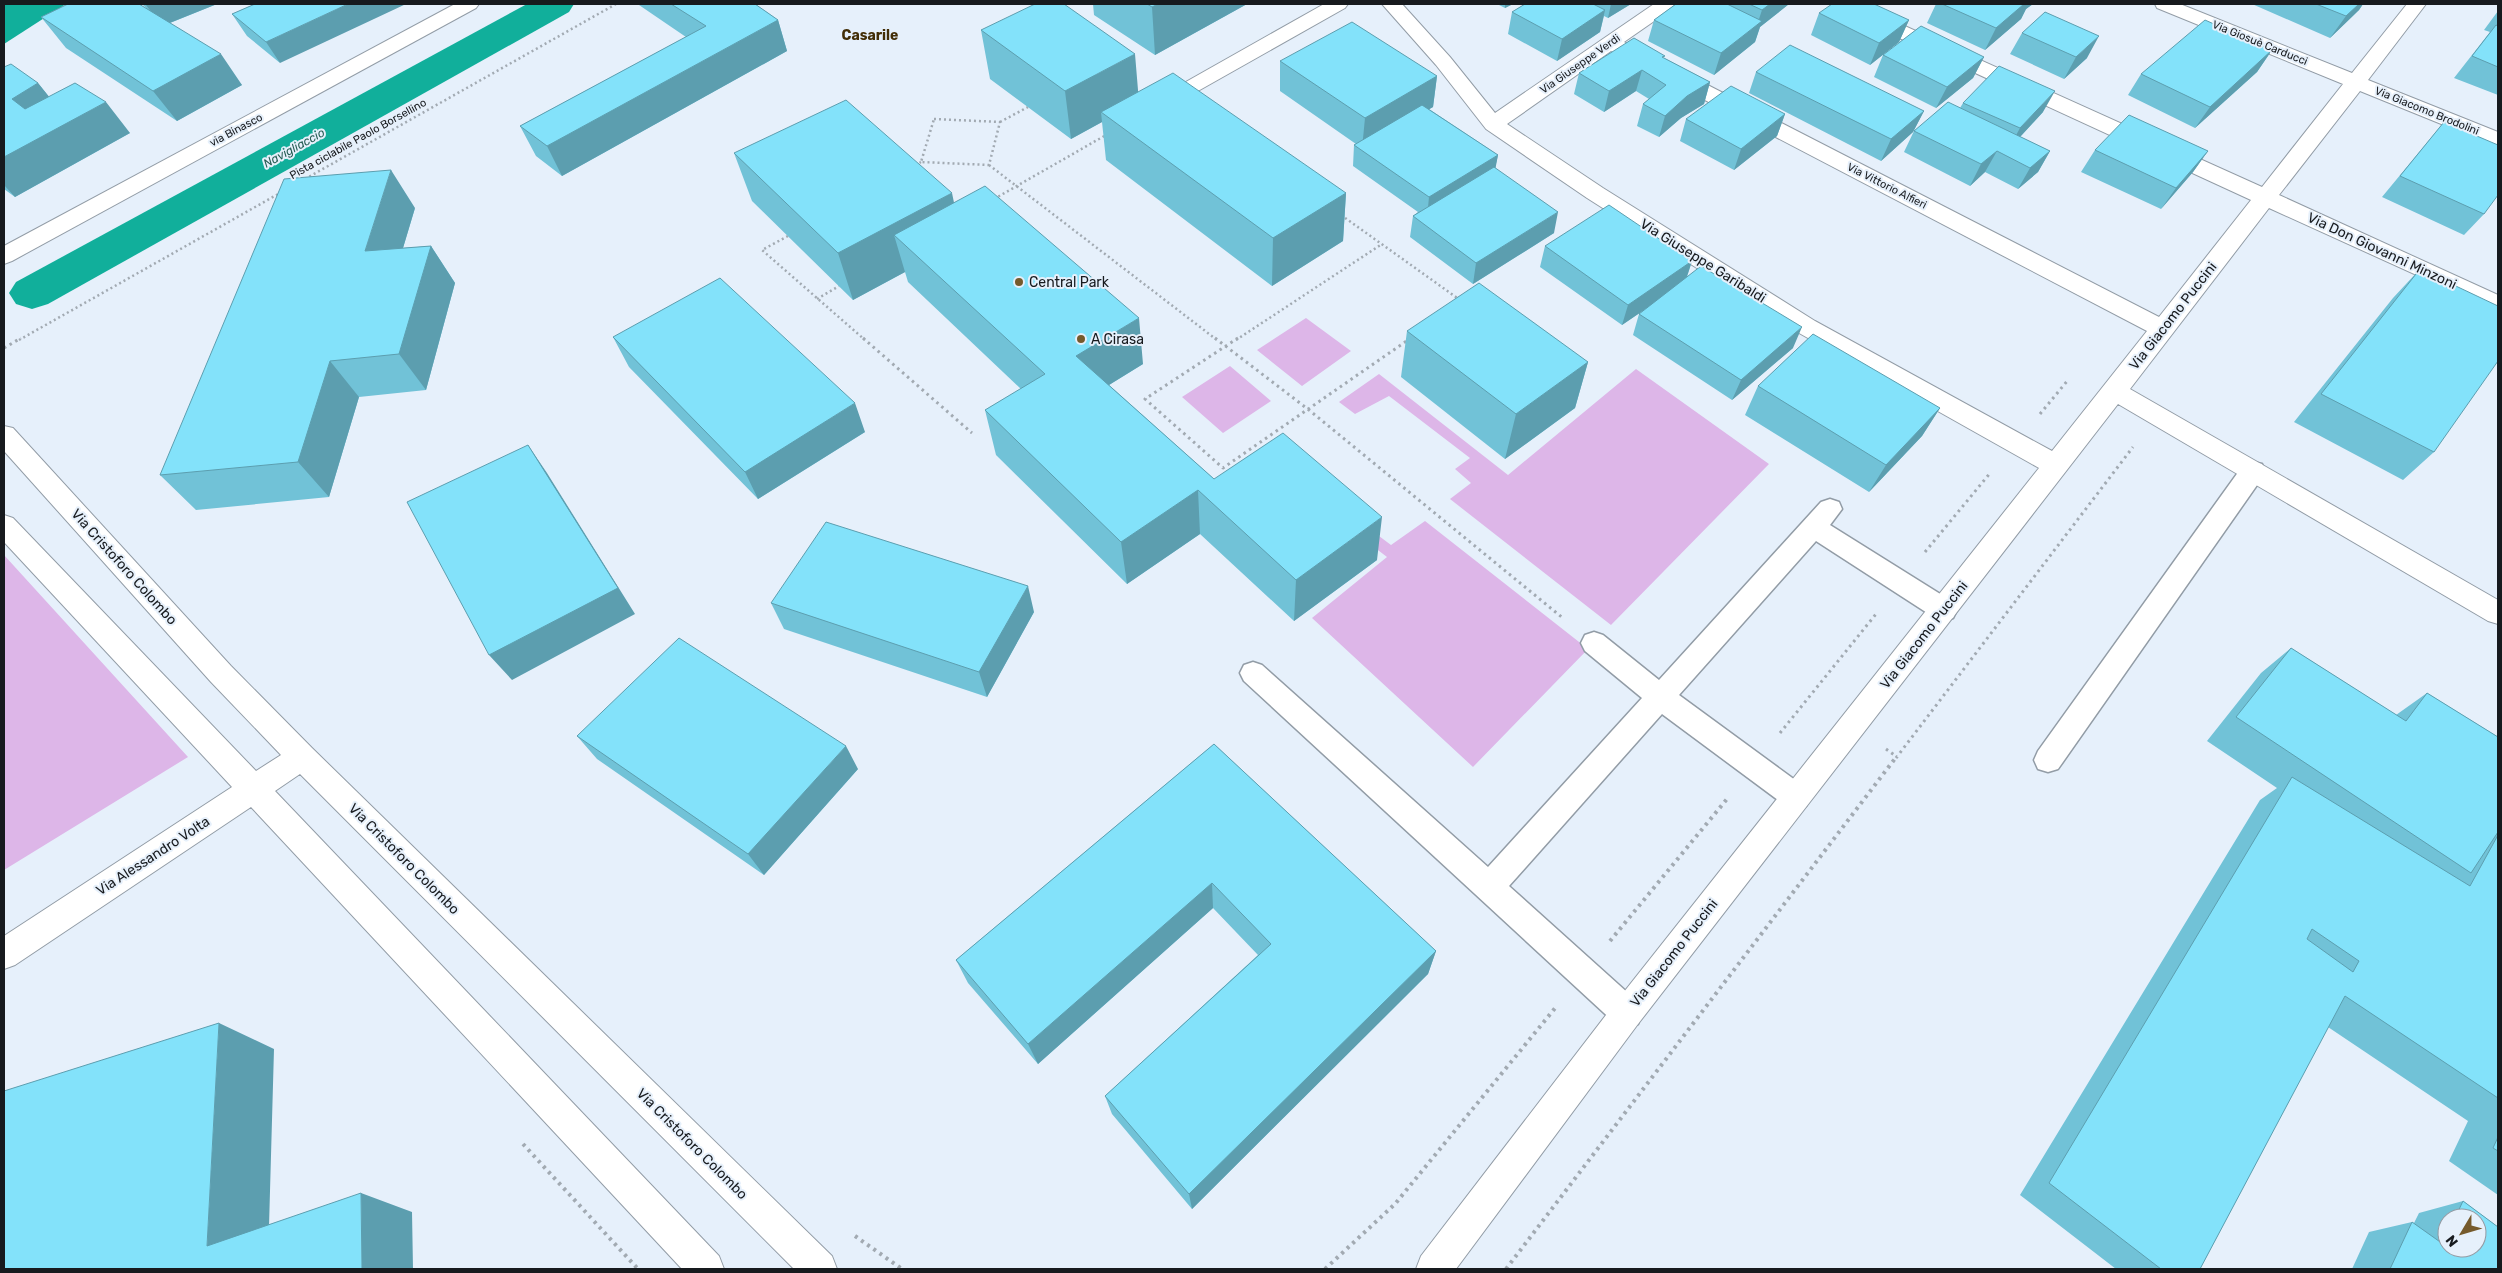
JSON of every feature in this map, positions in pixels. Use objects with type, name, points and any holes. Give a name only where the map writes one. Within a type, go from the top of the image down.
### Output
[{"type":"street","name":"via Binasco","points":[[4,256],[469,4]]},
{"type":"street","points":[[1175,96],[1338,4]]},
{"type":"street","name":"Via Giuseppe Garibaldi","points":[[1392,4],[1443,61],[1492,124],[1603,198],[1807,327],[2056,465]]},
{"type":"street","name":"Via Giuseppe Verdi","points":[[1492,124],[1666,4]]},
{"type":"street","name":"Via Don Giovanni Minzoni","points":[[1841,4],[2498,304]]},
{"type":"street","name":"Via Giosuè Carducci","points":[[2164,4],[2356,82]]},
{"type":"street","name":"Via Giacomo Puccini","points":[[1434,1269],[1627,1013],[2417,4]]},
{"type":"street","name":"Via Vittorio Alfieri","points":[[1610,44],[2163,328]]},
{"type":"street","name":"Via Giacomo Brodolini","points":[[2356,82],[2498,140]]},
{"type":"street","points":[[2114,391],[2498,613]]},
{"type":"street","name":"Via Cristoforo Colombo","points":[[4,435],[221,674],[302,758],[818,1269]]},
{"type":"street","points":[[4,525],[706,1269]]},
{"type":"street","name":"Via Alessandro Volta","points":[[4,954],[302,758]]},
{"type":"lane","points":[[2048,760],[2253,471]]},
{"type":"lane","points":[[1489,888],[1823,518],[1944,610]]},
{"type":"lane","points":[[1594,643],[1660,697],[1796,797]]},
{"type":"lane","points":[[1253,673],[1627,1013]]},
{"type":"path","name":"Pista ciclabile Paolo Borsellino","points":[[297,183],[616,4]]},
{"type":"path","points":[[921,162],[934,119],[1000,122],[1028,107]]},
{"type":"path","points":[[988,165],[1000,122]]},
{"type":"path","points":[[989,201],[1108,134]]},
{"type":"path","points":[[913,165],[921,162],[988,165],[1228,346],[1594,643]]},
{"type":"path","name":"Pista ciclabile Paolo Borsellino","points":[[4,348],[288,188]]},
{"type":"path","points":[[1334,210],[1462,302]]},
{"type":"path","points":[[788,236],[762,250],[972,433]]},
{"type":"path","points":[[1382,244],[1145,399],[1223,468],[1414,336]]},
{"type":"path","points":[[817,299],[839,286]]},
{"type":"path","points":[[1506,1269],[2133,447],[2141,450]]},
{"type":"shaded area","points":[[4,4],[66,4],[4,44]]},
{"type":"shaded area","points":[[1306,318],[1351,351],[1302,386],[1257,350]]},
{"type":"shaded area","points":[[1230,366],[1271,401],[1223,433],[1182,397]]},
{"type":"shaded area","points":[[1636,369],[1769,464],[1611,625],[1450,499],[1471,483],[1455,469],[1470,458],[1389,396],[1355,414],[1339,402],[1379,374],[1508,475]]},
{"type":"shaded area","points":[[1355,518],[1391,545],[1425,521],[1588,649],[1473,767],[1312,618],[1387,557],[1344,524]]},
{"type":"shaded area","points":[[4,555],[188,757],[4,870]]},
{"type":"building","points":[[68,4],[139,4],[221,54],[153,91],[41,17]]},
{"type":"building","points":[[255,4],[348,4],[266,42],[232,14]]},
{"type":"building","points":[[671,4],[755,4],[778,20],[547,146],[520,126],[706,26]]},
{"type":"building","points":[[1035,4],[1064,4],[1135,54],[1065,91],[981,30]]},
{"type":"building","points":[[1147,4],[1158,4],[1152,7]]},
{"type":"building","points":[[1525,4],[1593,4],[1605,10],[1562,39],[1512,12]]},
{"type":"building","points":[[1676,4],[1727,4],[1762,21],[1721,53],[1654,20]]},
{"type":"building","points":[[1749,4],[1770,4],[1762,10]]},
{"type":"building","points":[[1832,4],[1874,4],[1909,20],[1879,43],[1819,13]]},
{"type":"building","points":[[1942,4],[2024,4],[1996,28]]},
{"type":"building","points":[[2316,4],[2359,4],[2346,16]]},
{"type":"building","points":[[2045,12],[2099,36],[2076,57],[2022,33]]},
{"type":"building","points":[[2205,20],[2272,50],[2210,107],[2141,74]]},
{"type":"building","points":[[1352,22],[1437,76],[1365,118],[1280,61]]},
{"type":"building","points":[[2496,25],[2498,26],[2498,67],[2472,56]]},
{"type":"building","points":[[1921,26],[1984,57],[1947,87],[1883,55]]},
{"type":"building","points":[[1634,38],[1665,56],[1662,57],[1710,82],[1687,96],[1665,116],[1643,104],[1666,85],[1642,70],[1609,91],[1579,73]]},
{"type":"building","points":[[1790,45],[1924,111],[1891,139],[1756,72]]},
{"type":"building","points":[[11,64],[38,83],[12,99],[25,109],[75,83],[106,102],[4,157],[4,67]]},
{"type":"building","points":[[1999,66],[2055,91],[2020,128],[1963,103]]},
{"type":"building","points":[[1173,73],[1346,193],[1273,238],[1101,112]]},
{"type":"building","points":[[1731,86],[1785,114],[1741,149],[1686,119]]},
{"type":"building","points":[[846,100],[952,193],[838,253],[734,153]]},
{"type":"building","points":[[1948,102],[2050,151],[2030,168],[1997,151],[1981,164],[1914,131]]},
{"type":"building","points":[[1422,105],[1498,155],[1429,197],[1354,145]]},
{"type":"building","points":[[2129,115],[2208,151],[2176,188],[2095,150]]},
{"type":"building","points":[[2444,122],[2498,145],[2498,195],[2484,214],[2400,176]]},
{"type":"building","points":[[1494,167],[1558,212],[1476,263],[1413,216]]},
{"type":"building","points":[[391,170],[365,251],[431,246],[399,354],[330,361],[298,462],[160,475],[284,179]]},
{"type":"building","points":[[985,186],[1139,318],[1076,356],[1214,479],[1283,433],[1382,517],[1296,580],[1198,490],[1121,542],[985,410],[1045,374],[894,235]]},
{"type":"building","points":[[1609,205],[1692,261],[1628,305],[1545,246]]},
{"type":"building","points":[[1701,266],[1802,327],[1741,380],[1639,314]]},
{"type":"building","points":[[2420,269],[2498,306],[2498,361],[2434,452],[2321,394]]},
{"type":"building","points":[[720,278],[855,403],[745,472],[613,337]]},
{"type":"building","points":[[1479,283],[1588,362],[1516,414],[1407,331]]},
{"type":"building","points":[[1813,334],[1940,408],[1886,465],[1758,386]]},
{"type":"building","points":[[528,445],[618,588],[489,655],[407,502]]},
{"type":"building","points":[[826,522],[1028,586],[979,672],[771,603]]},
{"type":"building","points":[[679,638],[846,746],[748,854],[577,736]]},
{"type":"building","points":[[2291,648],[2406,721],[2427,693],[2498,737],[2498,832],[2471,873],[2236,717]]},
{"type":"building","points":[[1214,744],[1436,951],[1189,1194],[1105,1096],[1271,944],[1212,883],[1028,1044],[956,960]]},
{"type":"building","points":[[2292,777],[2470,886],[2498,835],[2498,1098],[2345,996],[2200,1269],[2161,1269],[2049,1183]],"holes":[[[2312,929],[2359,961],[2353,972],[2307,939]]]},
{"type":"building","points":[[219,1023],[207,1246],[361,1193],[362,1269],[4,1269],[4,1091]]},
{"type":"building","points":[[2498,1137],[2498,1151],[2493,1148]]},
{"type":"building","points":[[2463,1201],[2472,1208],[2460,1208]]},
{"type":"building","points":[[2487,1219],[2498,1227],[2498,1269],[2390,1269],[2412,1222],[2437,1240],[2437,1258],[2487,1258]]},
{"type":"waterway","name":"Navigliaccio","points":[[32,293],[555,4]]},
{"type":"place","name":"Central Park","points":[[1019,282]]},
{"type":"place","name":"A Cirasa","points":[[1081,339]]},
{"type":"district","name":"Casarile","points":[[870,35]]}]
